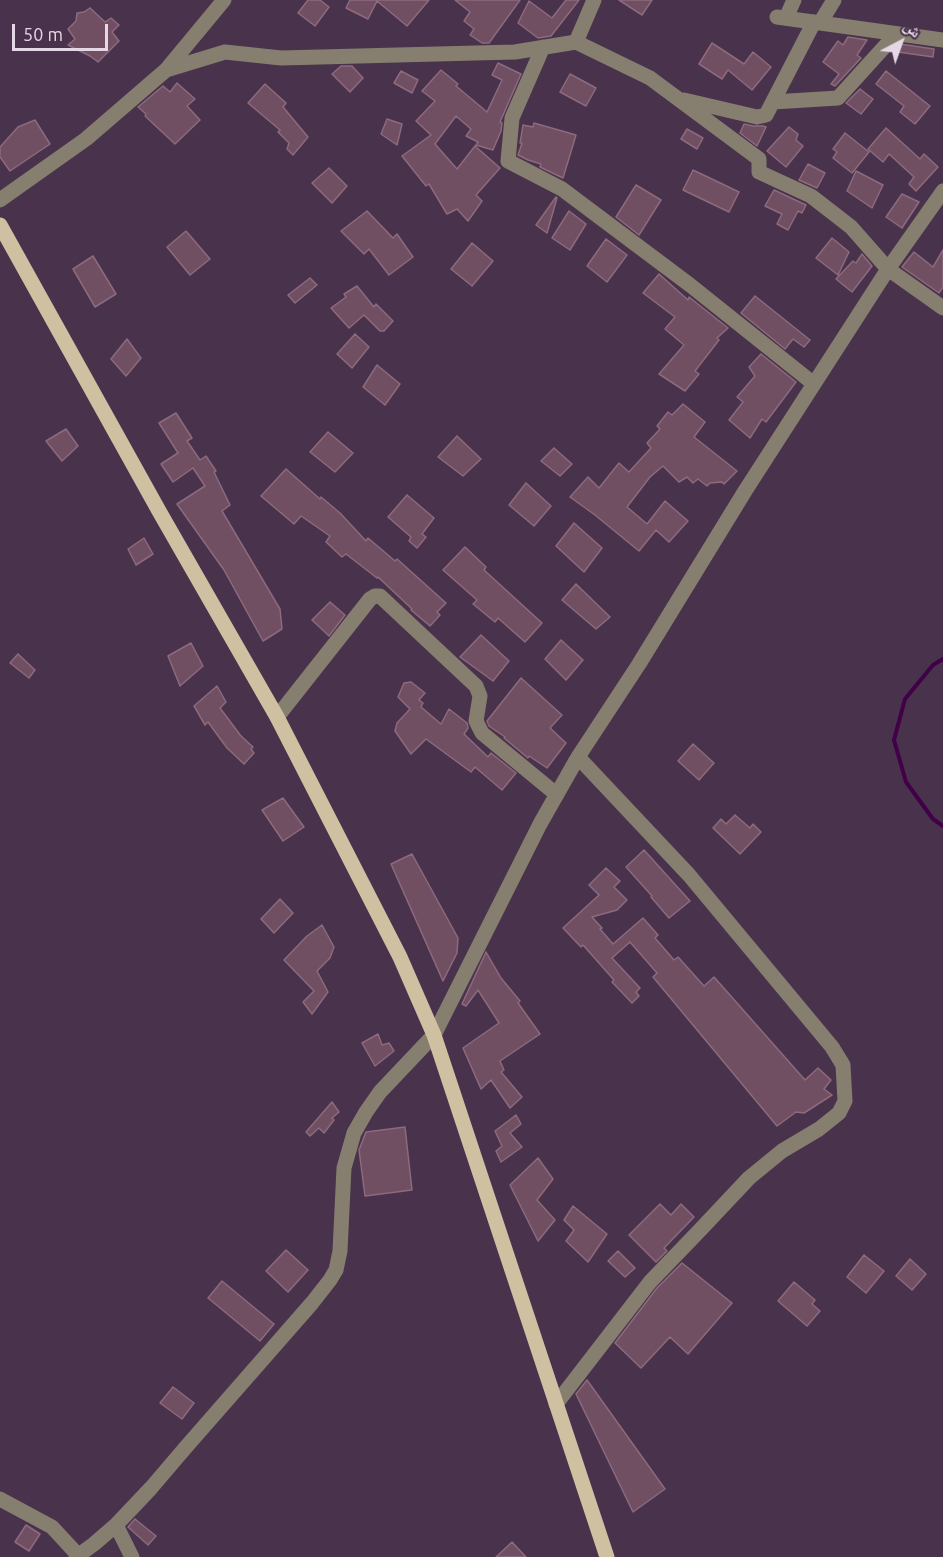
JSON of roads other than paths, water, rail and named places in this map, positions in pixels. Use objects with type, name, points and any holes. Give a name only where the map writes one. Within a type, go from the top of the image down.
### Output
[{"type":"main road","points":[[0,225],[277,717],[400,957],[434,1035],[607,1557]]},
{"type":"street","points":[[0,200],[86,139],[166,70],[224,0]]},
{"type":"street","points":[[576,42],[594,0]]},
{"type":"street","points":[[794,0],[781,18],[943,40]]},
{"type":"street","points":[[676,98],[757,117],[766,115],[817,23],[834,0]]},
{"type":"street","points":[[773,102],[838,98],[896,34]]},
{"type":"street","points":[[166,70],[225,52],[281,58],[515,52],[576,42],[650,78],[759,159],[759,172],[811,196],[851,227],[888,269],[943,308]]},
{"type":"street","points":[[543,47],[512,118],[508,160],[562,189],[690,285],[814,384]]},
{"type":"street","points":[[0,1499],[51,1527],[77,1556],[116,1525],[151,1488],[330,1280],[336,1270],[340,1251],[344,1168],[354,1133],[380,1092],[434,1035],[540,824],[578,757],[888,269],[943,191]]},
{"type":"street","points":[[277,717],[370,599],[380,596],[476,686],[480,696],[476,721],[482,734],[556,794]]},
{"type":"street","points":[[556,1404],[650,1282],[693,1236],[749,1178],[782,1151],[819,1129],[839,1113],[844,1101],[843,1065],[832,1047],[689,875],[578,757]]},
{"type":"street","points":[[116,1525],[132,1557]]},
{"type":"waterway","points":[[943,659],[933,665],[905,699],[894,740],[906,782],[933,819],[943,826]]}]
